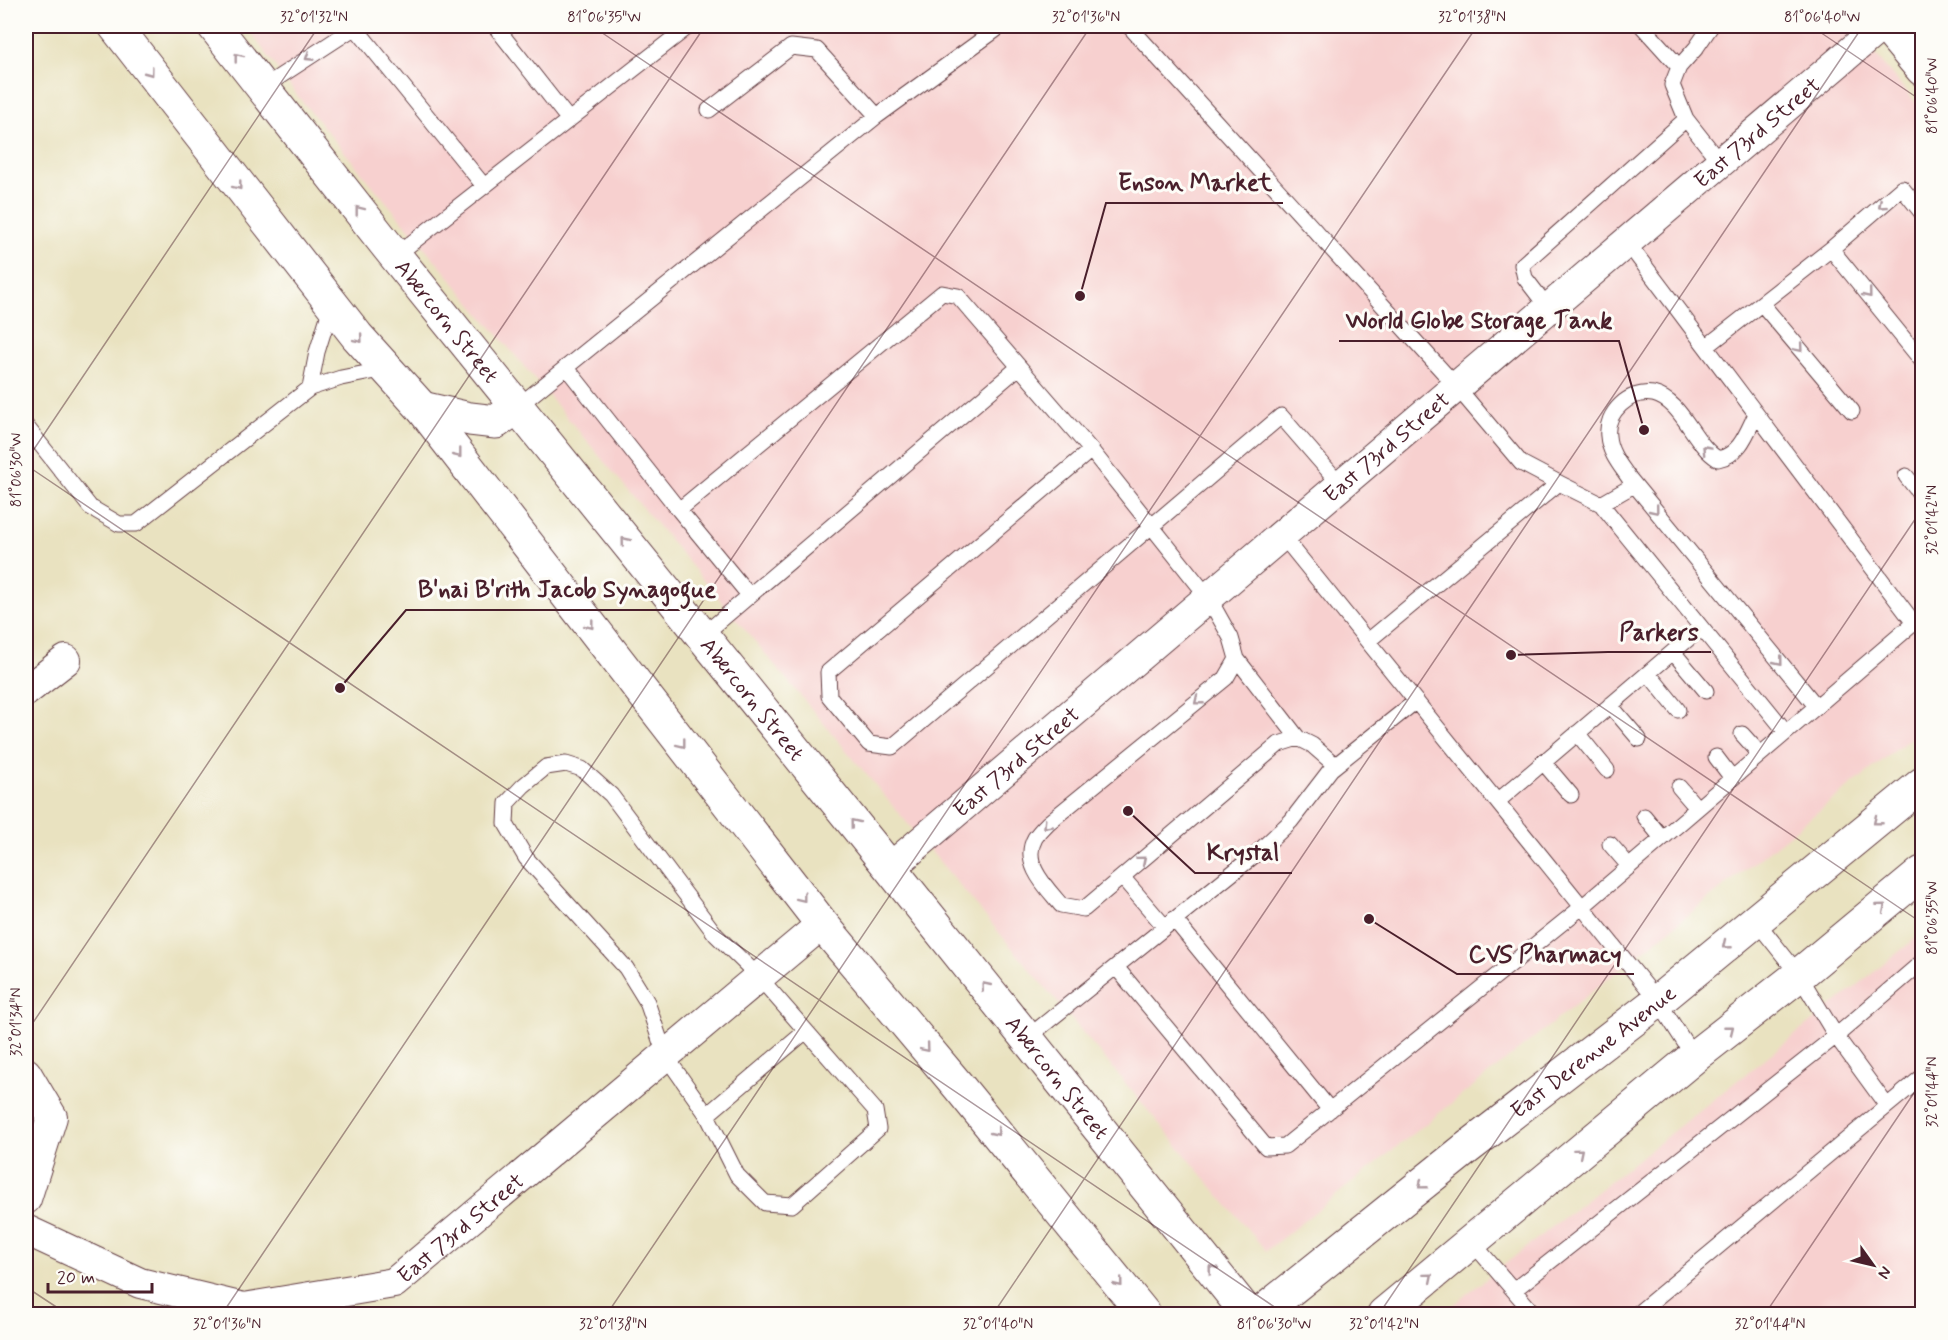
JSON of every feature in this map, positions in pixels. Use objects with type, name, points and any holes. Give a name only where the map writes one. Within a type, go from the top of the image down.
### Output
[{"type":"main road","points":[[115,26],[332,304],[422,408],[822,924],[959,1087],[1144,1314]]},
{"type":"main road","name":"Abercorn Street","points":[[214,26],[395,256],[1248,1314]]},
{"type":"main road","points":[[1886,26],[1923,69]]},
{"type":"main road","points":[[422,408],[470,419],[496,422],[517,407]]},
{"type":"main road","name":"East Derenne Avenue","points":[[1260,1314],[1467,1148],[1658,1001],[1923,784]]},
{"type":"main road","points":[[1384,1314],[1694,1057],[1800,975],[1923,873]]},
{"type":"street","name":"East 73rd Street","points":[[890,868],[1881,26]]},
{"type":"street","points":[[26,691],[66,660]]},
{"type":"street","name":"East 73rd Street","points":[[26,1230],[140,1282],[244,1308],[394,1283],[822,924]]},
{"type":"street","points":[[26,1073],[51,1117],[26,1199]]},
{"type":"lane","points":[[262,88],[355,26],[484,186]]},
{"type":"lane","points":[[495,26],[569,120]]},
{"type":"lane","points":[[395,256],[689,26]]},
{"type":"lane","points":[[517,407],[877,116],[1001,26]]},
{"type":"lane","points":[[1129,26],[1456,386],[1521,463],[1601,504],[1786,732]]},
{"type":"lane","points":[[1642,26],[1679,67]]},
{"type":"lane","points":[[1711,26],[1679,67],[1671,85],[1686,119],[1720,162]]},
{"type":"lane","points":[[709,110],[791,47],[817,50],[877,116]]},
{"type":"lane","points":[[1548,308],[1525,278],[1522,265],[1686,119]]},
{"type":"lane","points":[[1706,347],[1831,249],[1902,188],[1923,213]]},
{"type":"lane","points":[[1116,967],[1266,1147],[1286,1146],[1582,907],[1816,706],[1918,627],[1626,241]]},
{"type":"lane","points":[[1831,249],[1923,361]]},
{"type":"lane","points":[[679,510],[942,293],[958,296],[1091,450],[1208,597],[1231,638],[1237,659],[1298,738],[1312,745],[1335,765]]},
{"type":"lane","points":[[310,388],[317,352],[332,304]]},
{"type":"lane","points":[[1762,304],[1852,411]]},
{"type":"lane","points":[[566,367],[749,595]]},
{"type":"lane","points":[[702,636],[1019,367]]},
{"type":"lane","points":[[26,426],[90,507],[119,524],[136,524],[310,388],[341,378],[386,369]]},
{"type":"lane","points":[[1756,414],[1739,447],[1729,457],[1718,459],[1709,454],[1692,433],[1680,412],[1667,401],[1653,394],[1639,394],[1622,403],[1614,412],[1608,435],[1617,461],[1634,485],[1816,706]]},
{"type":"lane","points":[[1091,450],[828,672],[829,696],[869,744],[892,747],[1281,416],[1340,484]]},
{"type":"lane","points":[[1906,476],[1923,496]]},
{"type":"lane","points":[[1368,641],[1559,483]]},
{"type":"lane","points":[[1601,504],[1634,485]]},
{"type":"lane","points":[[1281,534],[1658,1001],[1694,1057]]},
{"type":"lane","points":[[1498,801],[1701,628]]},
{"type":"lane","points":[[1673,652],[1706,691]]},
{"type":"lane","points":[[1237,659],[1226,678],[1047,823],[1034,839],[1030,860],[1042,883],[1061,905],[1084,909],[1279,744],[1298,738]]},
{"type":"lane","points":[[1647,673],[1678,710]]},
{"type":"lane","points":[[1027,1038],[1256,854],[1291,821],[1335,765],[1416,701]]},
{"type":"lane","points":[[1610,705],[1639,739]]},
{"type":"lane","points":[[1577,733],[1607,770]]},
{"type":"lane","points":[[1742,734],[1760,754]]},
{"type":"lane","points":[[1716,757],[1732,778]]},
{"type":"lane","points":[[1544,762],[1571,795]]},
{"type":"lane","points":[[566,764],[582,769],[611,795],[716,935],[759,976],[806,1031],[875,1110],[878,1129],[792,1205],[765,1203],[737,1175],[707,1115],[665,1055],[647,1002],[626,968],[526,858],[506,824],[507,803],[546,767],[566,764]]},
{"type":"lane","points":[[1679,787],[1697,808]]},
{"type":"lane","points":[[1644,816],[1662,837]]},
{"type":"lane","points":[[1610,844],[1629,866]]},
{"type":"lane","points":[[1122,877],[1169,923],[1330,1110]]},
{"type":"lane","points":[[1756,921],[1800,975],[1836,1036],[1887,1106]]},
{"type":"lane","points":[[1514,1290],[1836,1036],[1923,962]]},
{"type":"lane","points":[[707,1115],[806,1031]]},
{"type":"lane","points":[[1637,1314],[1923,1077]]},
{"type":"lane","points":[[1472,1242],[1534,1314]]},
{"type":"shaded area","points":[[246,26],[1851,26],[1922,110],[1922,729],[1266,1251],[295,93]]},
{"type":"shaded area","points":[[1922,933],[1922,1314],[1442,1314],[1858,985]]},
{"type":"place","name":"Enson Market","points":[[1080,296]]},
{"type":"place","name":"World Globe Storage Tank","points":[[1644,430]]},
{"type":"place","name":"Parkers","points":[[1511,655]]},
{"type":"place","name":"B'nai B'rith Jacob Synagogue","points":[[340,688]]},
{"type":"place","name":"Krystal","points":[[1128,811]]},
{"type":"place","name":"CVS Pharmacy","points":[[1369,919]]}]
